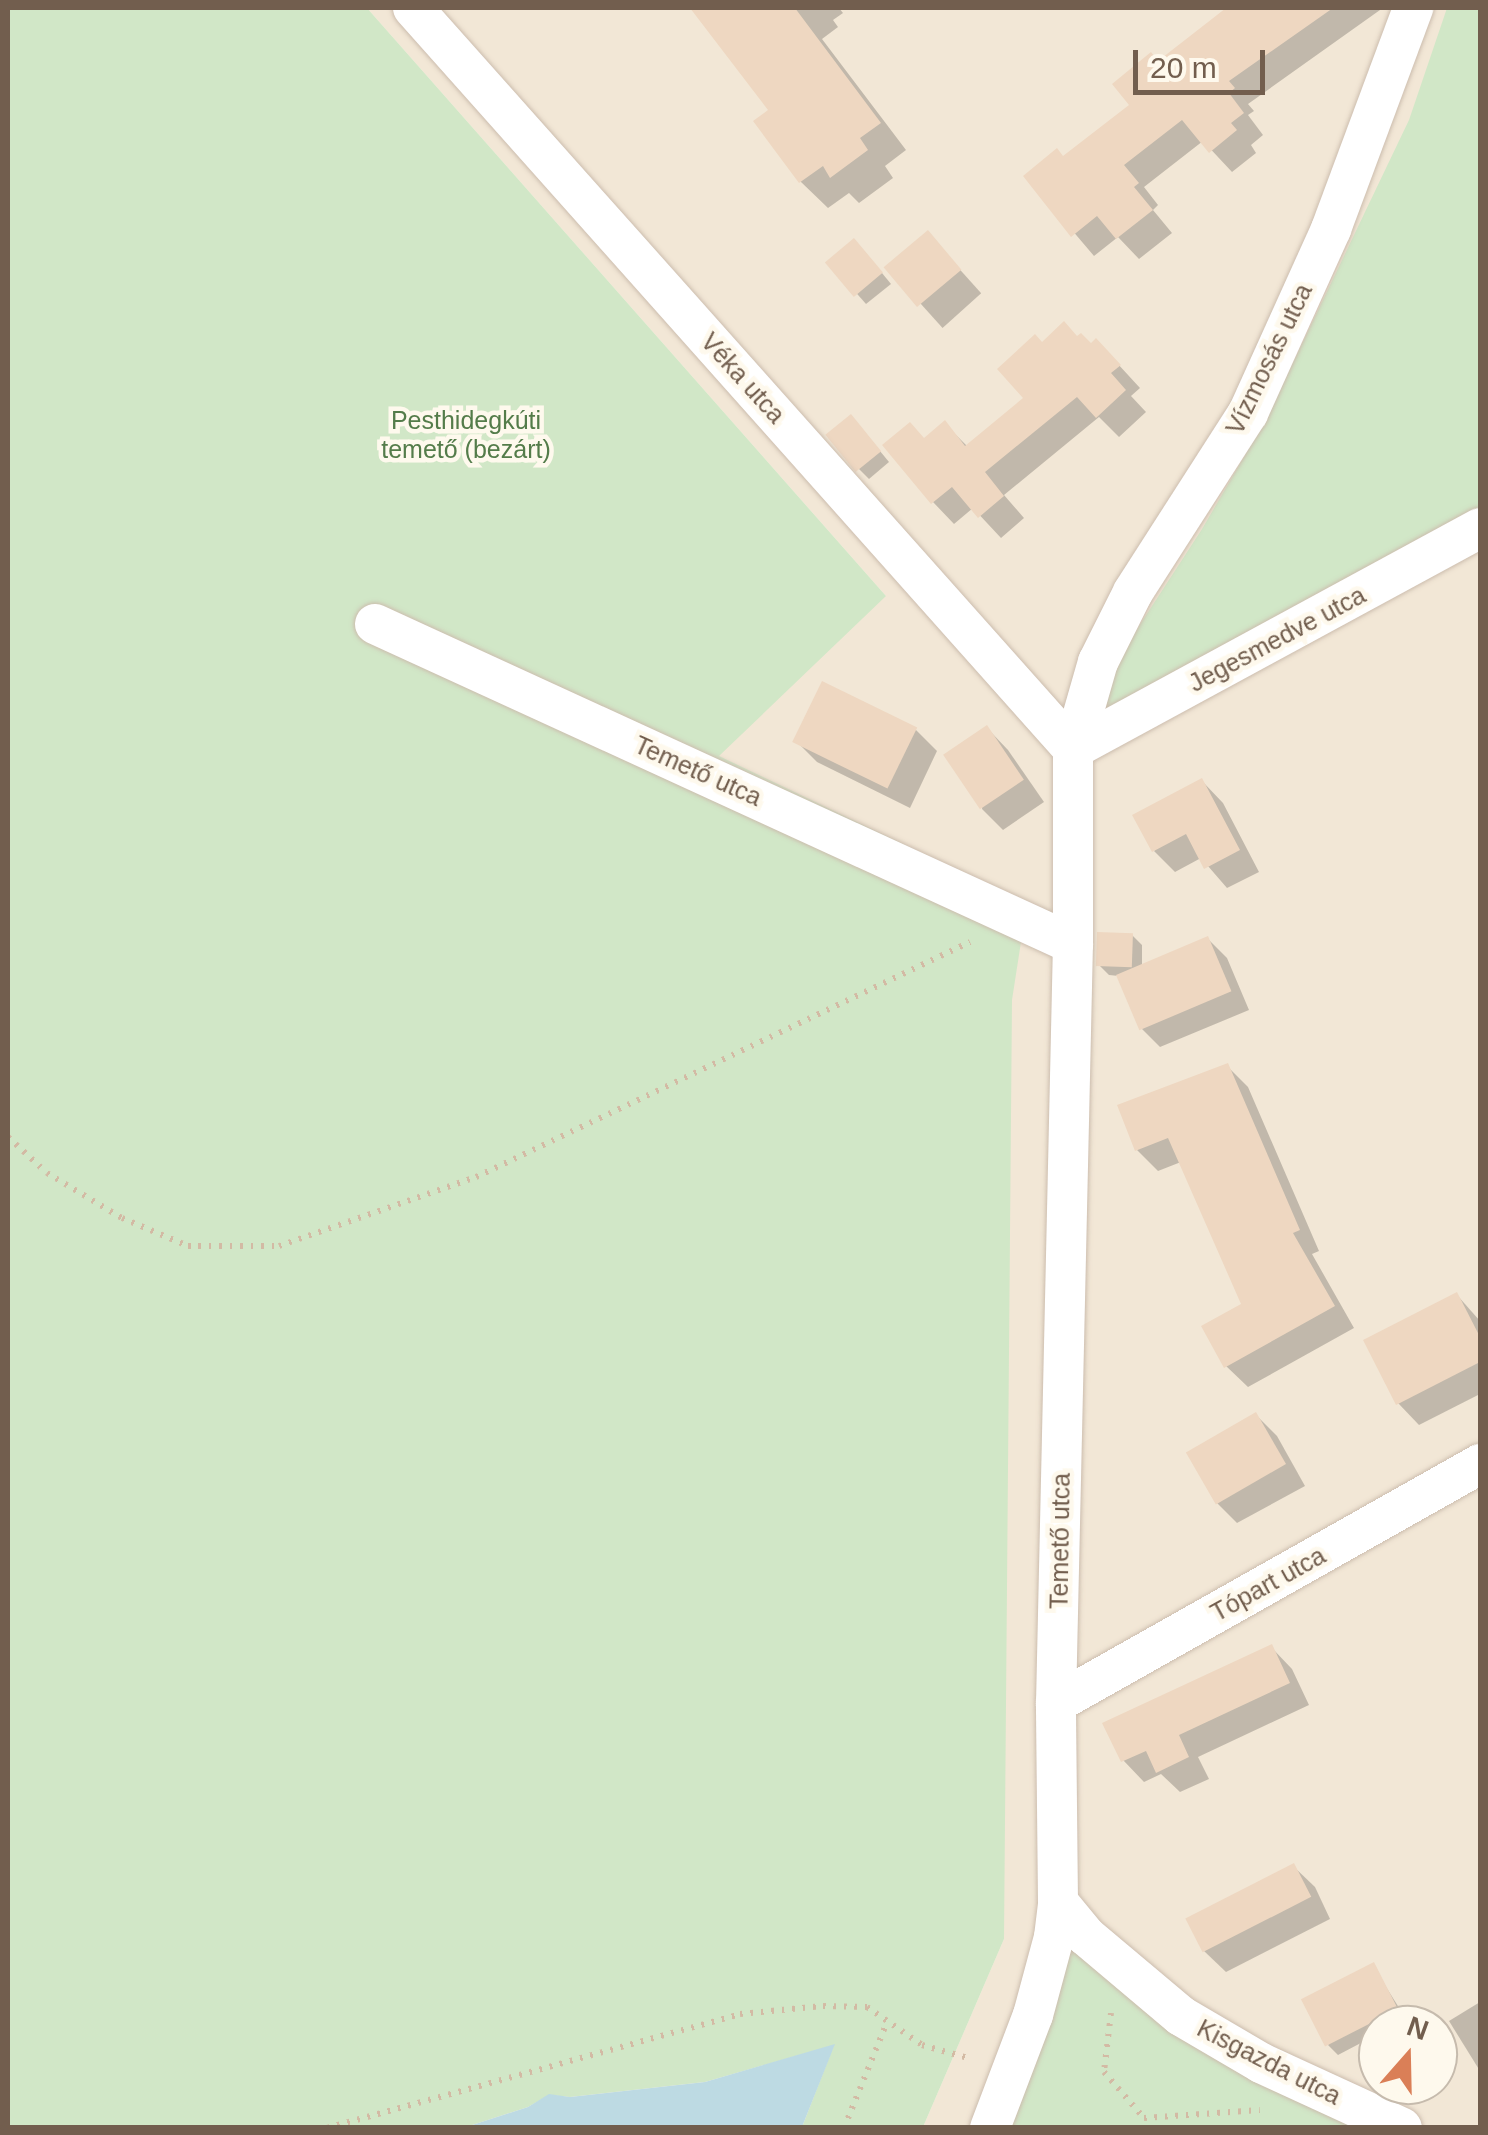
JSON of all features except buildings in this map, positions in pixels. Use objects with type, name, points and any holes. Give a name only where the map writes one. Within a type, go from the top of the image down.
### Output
[{"type":"street","name":"Véka utca","points":[[413,8],[1073,749]]},
{"type":"street","name":"Vízmosás utca","points":[[1073,749],[1098,662],[1133,592],[1248,413],[1331,228],[1413,8]]},
{"type":"street","name":"Jegesmedve utca","points":[[1073,749],[1480,528]]},
{"type":"street","name":"Temető utca","points":[[375,624],[1073,944]]},
{"type":"street","name":"Temető utca","points":[[990,2128],[1014,2071],[1054,1937],[1058,1902],[1056,1703],[1073,944],[1073,749]]},
{"type":"street","name":"Tópart utca","points":[[1056,1703],[1480,1464]]},
{"type":"street","name":"Kisgazda utca","points":[[1058,1902],[1086,1936],[1181,2016],[1260,2063],[1402,2128]]},
{"type":"path","points":[[8,1137],[48,1173],[122,1218],[188,1246],[279,1246],[476,1177],[1021,918]]},
{"type":"path","points":[[1108,2002],[1113,2020],[1104,2072],[1144,2118],[1271,2109]]},
{"type":"path","points":[[326,2128],[740,2014],[823,2006],[866,2007],[922,2045],[1014,2071]]},
{"type":"path","points":[[844,2128],[887,2022]]},
{"type":"shaded area","points":[[367,8],[1480,8],[1480,2127],[923,2127],[1004,1939],[8,634],[886,596]]},
{"type":"green space","name":"Pesthidegkúti temető (bezárt)","points":[[8,8],[367,8],[886,596],[719,756],[1027,903],[1012,1000],[1004,1939],[923,2127],[802,2127],[834,2045],[705,2082],[570,2097],[549,2095],[528,2107],[466,2127],[8,2128]]},
{"type":"green space","points":[[1447,8],[1480,8],[1480,522],[1113,736],[1089,703],[1202,529],[1266,419],[1409,120]]},
{"type":"green space","points":[[1086,1936],[1358,2101],[1358,2105],[1402,2128],[990,2128],[1054,1937]]},
{"type":"water","points":[[835,2044],[802,2127],[466,2127],[528,2107],[549,2094],[570,2097],[705,2082]]}]
